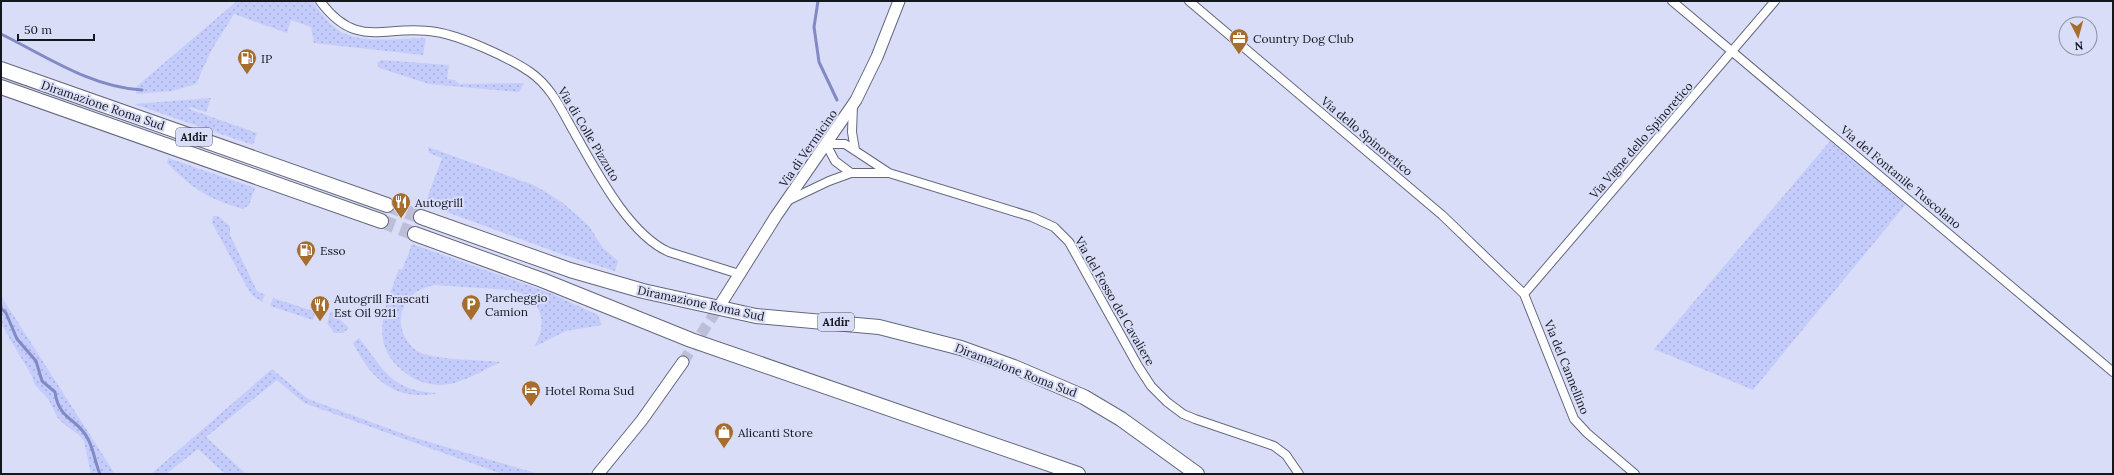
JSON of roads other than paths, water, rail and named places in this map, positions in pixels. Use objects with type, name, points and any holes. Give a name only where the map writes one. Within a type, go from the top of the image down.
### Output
[{"type":"highway","name":"Diramazione Roma Sud","points":[[1,69],[387,205]]},
{"type":"highway","name":"Diramazione Roma Sud","points":[[1,87],[381,221]]},
{"type":"highway","name":"Diramazione Roma Sud","points":[[421,217],[570,270],[654,294],[761,317],[879,327],[955,346],[1020,370],[1084,397],[1121,419],[1197,474]]},
{"type":"highway","points":[[415,234],[542,280],[684,337],[1078,474]]},
{"type":"main road","name":"Via di Vermicino","points":[[722,302],[787,201],[853,105],[873,67],[898,1]]},
{"type":"main road","points":[[598,474],[642,420],[683,362]]},
{"type":"street","name":"Via di Colle Pizzuto","points":[[320,1],[342,24],[350,29],[371,32],[426,31],[444,33],[485,50],[531,72],[551,92],[607,187],[646,236],[669,252],[739,274]]},
{"type":"street","name":"Via dello Spinoretico","points":[[1189,1],[1442,215],[1524,294]]},
{"type":"street","name":"Via del Fontanile Tuscolano","points":[[1672,1],[2113,372]]},
{"type":"street","name":"Via Vigne dello Spinoretico","points":[[1524,294],[1775,1]]},
{"type":"street","points":[[853,105],[852,132],[856,150]]},
{"type":"street","points":[[851,174],[835,161],[826,144],[840,143],[856,150],[888,173]]},
{"type":"street","points":[[787,201],[829,181],[851,174],[888,173]]},
{"type":"street","name":"Via del Fosso del Cavaliere","points":[[888,173],[1032,217],[1054,227],[1064,236],[1076,252],[1142,373],[1162,397],[1178,411],[1191,418],[1274,446],[1286,455],[1299,474]]},
{"type":"street","name":"Via del Cannellino","points":[[1524,294],[1574,419],[1586,433],[1635,474]]},
{"type":"waterway","points":[[818,1],[814,27],[819,62],[837,100]]},
{"type":"waterway","points":[[1,34],[87,77],[123,88],[142,90]]},
{"type":"waterway","points":[[1,308],[6,313],[17,339],[36,361],[42,381],[55,392],[60,409],[84,432],[92,448],[100,474]]},
{"type":"tunnel","points":[[387,205],[421,217]]},
{"type":"tunnel","points":[[381,221],[415,234]]},
{"type":"tunnel","points":[[683,362],[722,302]]},
{"type":"place","name":"Country Dog Club","points":[[1239,55]]},
{"type":"place","name":"IP","points":[[247,75]]},
{"type":"place","name":"Autogrill","points":[[401,219]]},
{"type":"place","name":"Esso","points":[[306,267]]},
{"type":"place","name":"Parcheggio Camion","points":[[471,321]]},
{"type":"place","name":"Autogrill Frascati Est Oil 9211","points":[[320,322]]},
{"type":"place","name":"Hotel Roma Sud","points":[[531,407]]},
{"type":"place","name":"Alicanti Store","points":[[724,449]]}]
